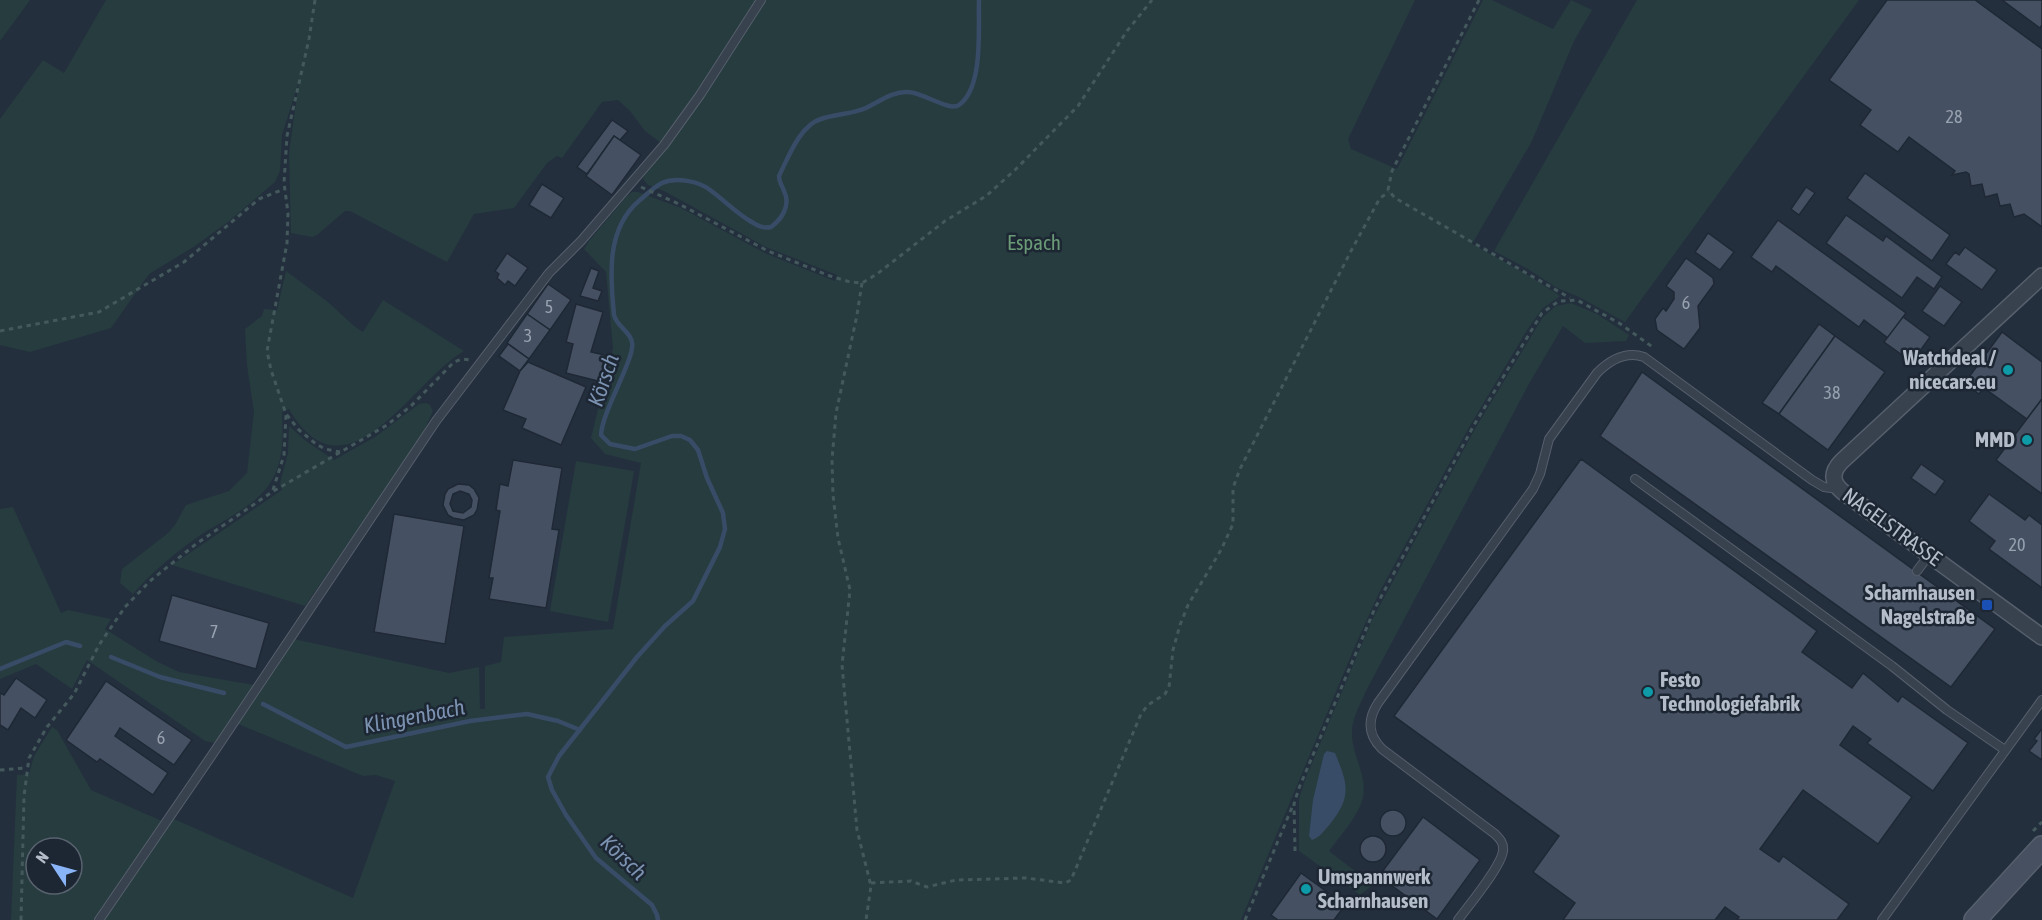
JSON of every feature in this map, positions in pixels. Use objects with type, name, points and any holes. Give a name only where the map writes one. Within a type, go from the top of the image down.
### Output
[{"type":"main road","points":[[1974,920],[2042,847]]},
{"type":"street","points":[[1836,483],[1835,469],[1842,461],[2042,276]]},
{"type":"street","name":"NAGELSTRASSE","points":[[1836,483],[1929,555],[2042,637]]},
{"type":"lane","points":[[99,920],[436,421],[549,273],[581,241],[664,145],[708,84],[761,0]]},
{"type":"lane","points":[[1458,920],[1497,865],[1503,851],[1502,841],[1492,831],[1382,749],[1371,735],[1371,716],[1378,703],[1533,489],[1540,474],[1549,439],[1597,373],[1607,364],[1625,356],[1644,357],[1812,480],[1824,487],[1836,483]]},
{"type":"lane","points":[[1635,479],[1874,652],[1947,710],[2005,750]]},
{"type":"lane","points":[[1917,571],[1929,555]]},
{"type":"lane","points":[[1882,920],[2042,700]]},
{"type":"path","points":[[315,0],[309,39],[287,136],[284,189],[288,213],[286,243],[267,351],[273,378],[286,414],[299,430],[319,446],[342,452]]},
{"type":"path","points":[[645,189],[661,195],[768,251],[830,276],[862,283],[877,274],[940,224],[986,196],[1015,170],[1078,106],[1127,31],[1152,0]]},
{"type":"path","points":[[1479,0],[1392,171],[1388,185],[1389,192],[1395,198],[1604,314]]},
{"type":"path","points":[[0,331],[99,312],[184,262],[259,199],[284,189]]},
{"type":"path","points":[[871,882],[911,881],[928,887],[956,880],[995,878],[1026,878],[1065,883],[1071,880],[1141,714],[1169,687],[1173,650],[1178,630],[1188,605],[1227,537],[1233,519],[1235,479],[1351,251],[1380,198],[1389,192]]},
{"type":"path","points":[[862,283],[836,413],[833,484],[838,538],[850,590],[850,605],[842,656],[857,830],[871,882],[866,920]]},
{"type":"path","points":[[1245,920],[1370,618],[1470,432],[1539,317],[1554,303],[1574,299]]},
{"type":"path","points":[[21,920],[26,768],[29,756],[50,722],[72,697],[106,633],[129,602],[182,554],[272,492],[375,433],[399,416],[454,362],[465,359],[481,361]]},
{"type":"path","points":[[272,492],[283,461],[286,414]]},
{"type":"path","points":[[0,770],[26,768]]},
{"type":"path","points":[[1294,804],[1294,850]]},
{"type":"green space","points":[[0,0],[30,0],[0,41]]},
{"type":"green space","name":"Espach","points":[[106,0],[1415,0],[1348,139],[1351,149],[1397,169],[1483,0],[1492,0],[1553,29],[1571,0],[1592,10],[1574,41],[1532,141],[1472,244],[1528,275],[1560,296],[1542,309],[1527,330],[1468,429],[1379,593],[1241,920],[11,920],[17,775],[29,774],[34,756],[52,727],[57,730],[91,790],[162,821],[174,819],[353,898],[395,781],[376,775],[363,776],[231,721],[215,743],[205,741],[87,660],[72,689],[36,664],[0,679],[0,509],[13,507],[61,613],[68,610],[111,619],[105,629],[156,661],[179,672],[254,685],[261,689],[294,639],[449,673],[479,667],[480,709],[485,709],[485,666],[501,662],[504,637],[613,629],[641,463],[605,454],[591,438],[613,348],[606,272],[584,249],[589,241],[627,196],[632,192],[638,192],[681,208],[767,254],[835,281],[837,275],[766,247],[664,191],[648,185],[643,179],[644,175],[674,139],[667,135],[661,143],[645,131],[630,111],[618,100],[602,102],[562,158],[557,156],[547,163],[514,208],[474,214],[447,262],[350,211],[345,211],[312,237],[291,233],[289,153],[299,81],[282,135],[280,171],[275,182],[228,222],[195,246],[149,274],[111,328],[30,352],[0,345],[0,119],[43,60],[64,73]]},
{"type":"green space","points":[[1637,0],[1859,0],[1625,322],[1557,288],[1494,251]]},
{"type":"green space","points":[[286,271],[363,332],[383,300],[464,351],[444,366],[379,428],[356,441],[333,445],[311,436],[289,409],[282,412],[281,456],[276,472],[266,489],[249,505],[181,549],[133,594],[120,583],[122,569],[168,533],[186,505],[229,491],[247,473],[254,412],[247,365],[245,329],[262,316],[264,309],[277,310]]},
{"type":"green space","points":[[1571,303],[1597,314],[1629,335],[1626,341],[1585,343],[1563,326],[1530,382],[1366,691],[1352,726],[1354,750],[1364,785],[1361,804],[1329,851],[1373,885],[1360,895],[1299,851],[1299,799],[1305,780],[1372,620],[1476,427],[1543,317],[1556,306]]},
{"type":"green space","points":[[426,403],[433,411],[422,435],[305,606],[172,565],[282,490],[280,483],[288,453],[289,426],[334,460],[375,437],[419,404]]},
{"type":"green space","points":[[576,461],[634,471],[608,622],[550,611]]},
{"type":"water","points":[[1327,751],[1335,753],[1343,773],[1345,798],[1330,824],[1312,840],[1309,836],[1313,800],[1324,754]]},
{"type":"building","points":[[1887,0],[1975,0],[2042,49],[2042,227],[2024,214],[2014,217],[2010,204],[2000,206],[1997,194],[1985,197],[1982,184],[1971,186],[1969,174],[1966,172],[1952,175],[1955,171],[1909,137],[1898,152],[1860,125],[1871,110],[1829,80]]},
{"type":"building","points":[[2002,0],[2042,0],[2040,28]]},
{"type":"building","points":[[612,120],[628,131],[620,140],[614,136],[587,174],[577,167]]},
{"type":"building","points":[[614,136],[641,155],[612,195],[586,176]]},
{"type":"building","points":[[1865,173],[1950,235],[1932,261],[1847,198]]},
{"type":"building","points":[[542,184],[564,198],[551,218],[529,205]]},
{"type":"building","points":[[1806,187],[1815,193],[1799,215],[1791,209]]},
{"type":"building","points":[[1846,215],[1883,241],[1886,236],[1942,277],[1934,289],[1917,277],[1902,298],[1826,243]]},
{"type":"building","points":[[1778,220],[1906,313],[1888,338],[1864,320],[1859,327],[1776,266],[1772,272],[1751,257]]},
{"type":"building","points":[[1708,233],[1734,252],[1720,270],[1695,252]]},
{"type":"building","points":[[1965,247],[1997,270],[1982,290],[1946,264],[1955,252],[1959,255]]},
{"type":"building","points":[[507,253],[528,268],[515,286],[508,281],[505,285],[497,278],[499,274],[495,271]]},
{"type":"building","points":[[1686,258],[1713,278],[1714,284],[1698,306],[1700,328],[1684,349],[1657,330],[1655,319],[1663,308],[1666,311],[1674,299],[1674,292],[1666,286]]},
{"type":"building","points":[[591,268],[599,271],[593,288],[602,291],[598,301],[580,296]]},
{"type":"building","points":[[548,284],[571,300],[550,330],[527,314]]},
{"type":"building","points":[[1940,286],[1962,302],[1944,326],[1922,311]]},
{"type":"building","points":[[576,304],[603,312],[591,352],[609,356],[602,382],[566,373],[573,344],[566,342]]},
{"type":"building","points":[[527,314],[550,330],[529,359],[507,343]]},
{"type":"building","points":[[1903,317],[1930,337],[1912,362],[1884,342]]},
{"type":"building","points":[[1819,324],[1835,336],[1779,414],[1762,403]]},
{"type":"building","name":"Watchdeal / nicecars.eu","points":[[2002,332],[2042,362],[2042,399],[2027,419],[1984,388],[1979,394],[1968,386],[1973,380],[1969,377]]},
{"type":"building","points":[[1835,336],[1885,372],[1828,450],[1779,414]]},
{"type":"building","points":[[508,344],[529,359],[520,371],[499,356]]},
{"type":"building","points":[[528,362],[586,387],[561,445],[522,428],[526,419],[503,410],[520,371]]},
{"type":"building","points":[[1642,372],[1995,629],[1951,687],[1600,436]]},
{"type":"building","name":"MMD","points":[[2042,399],[2042,494],[1996,460]]},
{"type":"building","name":"Festo Technologiefabrik","points":[[1581,459],[1817,631],[1802,652],[1852,688],[1863,673],[1898,702],[1902,696],[1968,743],[1933,791],[1867,743],[1871,739],[1853,726],[1840,745],[1912,797],[1878,844],[1803,790],[1760,849],[1779,862],[1783,856],[1849,904],[1837,920],[1737,920],[1739,917],[1725,907],[1715,920],[1563,920],[1575,903],[1533,872],[1559,836],[1394,716]]},
{"type":"building","points":[[513,460],[562,468],[552,529],[559,530],[546,608],[489,599],[493,578],[489,578],[500,511],[496,510],[500,484],[508,486]]},
{"type":"building","points":[[1921,464],[1945,481],[1935,495],[1911,478]]},
{"type":"building","points":[[458,484],[469,485],[474,489],[479,498],[474,515],[464,520],[448,515],[443,505],[448,489]],"holes":[[[460,491],[469,494],[472,500],[471,507],[463,513],[453,511],[450,504],[453,494]]]},
{"type":"building","points":[[1989,494],[2025,520],[2029,515],[2042,525],[2042,588],[1989,549],[1995,541],[1969,521]]},
{"type":"building","points":[[394,514],[464,526],[445,644],[374,632]]},
{"type":"building","points":[[172,595],[269,623],[256,669],[159,641]]},
{"type":"building","points":[[16,678],[47,700],[35,718],[21,708],[8,730],[0,725],[0,693],[4,695]]},
{"type":"building","points":[[106,681],[192,740],[174,765],[120,728],[115,736],[168,773],[153,795],[100,759],[97,762],[66,740]]},
{"type":"building","points":[[2041,730],[2042,760],[2029,751],[2037,741],[2034,739]]},
{"type":"building","points":[[1393,810],[1402,814],[1406,823],[1402,832],[1393,836],[1384,832],[1380,823],[1384,814]]},
{"type":"building","points":[[1423,817],[1480,860],[1437,919],[1379,876]]},
{"type":"building","points":[[1373,836],[1383,839],[1386,849],[1383,859],[1373,862],[1363,859],[1360,849],[1363,839]]},
{"type":"building","name":"Umspannwerk Scharnhausen","points":[[1301,873],[1345,905],[1334,920],[1278,920],[1271,915]]},
{"type":"waterway","name":"Körsch","points":[[658,920],[652,905],[596,858],[566,815],[552,790],[548,777],[559,756],[637,657],[665,626],[693,601],[720,547],[725,529],[723,513],[707,478],[698,450],[690,440],[681,436],[672,436],[635,449],[610,444],[601,435],[607,412],[632,349],[631,338],[614,315],[612,268],[616,238],[629,211],[659,185],[674,180],[700,184],[750,221],[762,227],[771,227],[782,216],[786,206],[786,196],[779,176],[801,135],[814,122],[861,110],[902,92],[914,93],[949,106],[959,105],[973,85],[976,71],[979,0]]},
{"type":"waterway","name":"Klingenbach","points":[[0,669],[66,642],[80,646]]},
{"type":"waterway","name":"Klingenbach","points":[[111,657],[160,677],[224,693]]},
{"type":"waterway","name":"Klingenbach","points":[[263,704],[346,747],[470,721],[527,714],[558,721],[580,730]]},
{"type":"place","name":"Watchdeal / nicecars.eu","points":[[2008,370]]},
{"type":"place","name":"MMD","points":[[2027,440]]},
{"type":"place","name":"Scharnhausen Nagelstraße","points":[[1987,605]]},
{"type":"place","name":"Festo Technologiefabrik","points":[[1648,692]]},
{"type":"place","name":"Umspannwerk Scharnhausen","points":[[1306,889]]}]
